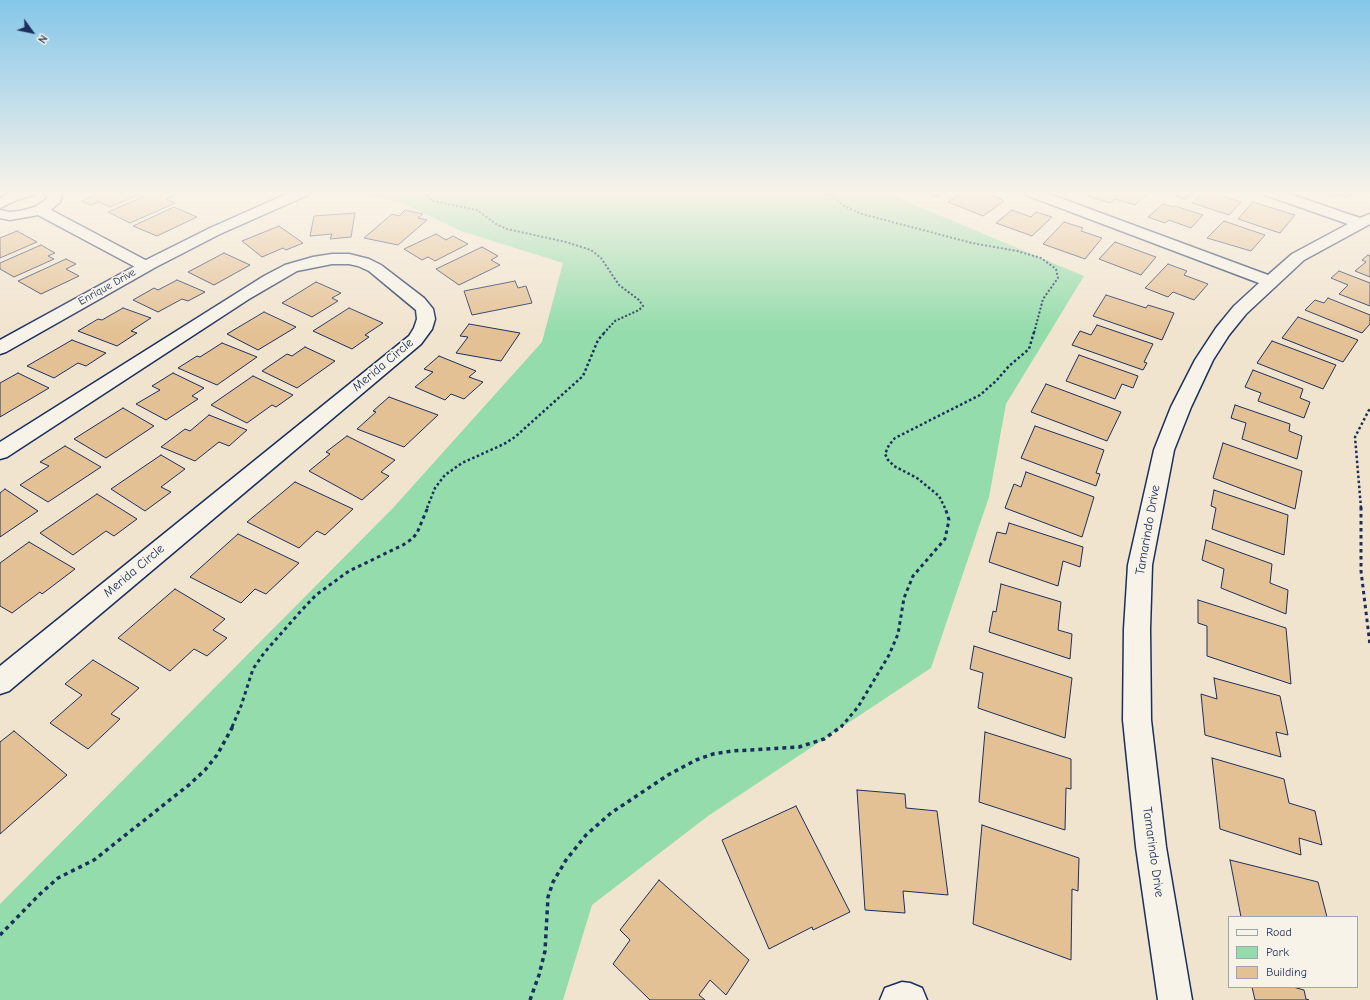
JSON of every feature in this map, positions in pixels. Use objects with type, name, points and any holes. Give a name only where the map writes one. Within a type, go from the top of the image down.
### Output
[{"type":"street","points":[[94,239],[145,266]]},
{"type":"street","name":"Enrique Drive","points":[[0,348],[145,266],[200,239]]},
{"type":"street","points":[[1156,239],[1270,281]]},
{"type":"street","name":"Tamarindo Drive","points":[[1175,1000],[1151,847],[1137,720],[1137,629],[1140,565],[1164,450],[1181,407],[1204,360],[1222,332],[1240,310],[1270,281],[1298,257],[1332,239]]},
{"type":"street","name":"Merida Circle","points":[[0,452],[243,296],[291,268],[332,259],[349,259],[363,262],[375,268],[418,302],[424,309],[426,319],[423,329],[415,340],[0,682]]},
{"type":"street","points":[[897,1000],[910,1000]]},
{"type":"path","points":[[0,935],[40,894],[58,878],[94,860],[190,784],[205,770],[217,755],[229,734],[241,706],[253,669],[264,653],[316,595],[349,571],[403,545],[412,539],[417,533],[435,488],[445,475],[462,463],[516,437],[583,376],[598,340],[609,326],[615,321],[640,310],[643,306],[639,300],[619,285],[601,258],[591,250],[552,239]]},
{"type":"path","points":[[530,1000],[539,975],[545,951],[548,897],[552,882],[566,860],[586,835],[611,813],[668,775],[696,760],[713,754],[732,751],[799,747],[824,739],[841,727],[858,707],[889,655],[898,634],[904,598],[913,576],[945,539],[949,520],[946,509],[939,496],[917,478],[894,466],[885,454],[887,449],[895,438],[980,395],[996,382],[1009,366],[1029,349],[1044,299],[1058,278],[1056,269],[1042,258],[1017,251],[956,239]]},
{"type":"path","points":[[1370,408],[1355,437],[1361,500],[1360,571],[1370,645]]},
{"type":"green space","points":[[485,239],[995,239],[1084,276],[1006,404],[989,497],[931,668],[708,816],[592,905],[563,1000],[0,1000],[0,904],[393,508],[542,342],[563,263]]},
{"type":"building","points":[[0,239],[31,239],[37,242],[0,258]]},
{"type":"building","points":[[248,239],[297,239],[303,243],[286,250],[283,248],[262,257],[242,241]]},
{"type":"building","points":[[367,239],[405,239],[398,245]]},
{"type":"building","points":[[426,239],[446,240],[458,239],[468,244],[435,261],[428,257],[422,260],[404,249]]},
{"type":"building","points":[[1048,239],[1101,239],[1085,259],[1043,244]]},
{"type":"building","points":[[1209,239],[1262,239],[1251,251]]},
{"type":"building","points":[[1115,242],[1156,257],[1141,275],[1099,259]]},
{"type":"building","points":[[41,245],[55,253],[48,256],[54,259],[14,277],[0,269],[0,263]]},
{"type":"building","points":[[482,247],[498,256],[491,260],[500,265],[459,285],[436,269]]},
{"type":"building","points":[[224,253],[250,265],[214,285],[188,272]]},
{"type":"building","points":[[1368,255],[1370,256],[1370,277],[1355,271],[1366,262],[1362,260]]},
{"type":"building","points":[[66,259],[76,264],[66,269],[79,276],[41,294],[18,281]]},
{"type":"building","points":[[1168,264],[1187,271],[1184,275],[1208,284],[1194,300],[1173,292],[1168,297],[1145,288]]},
{"type":"building","points":[[1339,271],[1370,283],[1370,306],[1339,294],[1348,285],[1331,278]]},
{"type":"building","points":[[177,280],[205,292],[188,301],[182,299],[158,312],[133,300],[154,288],[158,290]]},
{"type":"building","points":[[515,281],[518,288],[526,286],[532,303],[472,315],[464,291]]},
{"type":"building","points":[[316,282],[341,293],[332,298],[338,301],[312,317],[282,303]]},
{"type":"building","points":[[1106,295],[1146,308],[1148,305],[1174,313],[1162,340],[1093,316]]},
{"type":"building","points":[[1328,298],[1370,315],[1370,324],[1362,333],[1305,310],[1315,300],[1324,303]]},
{"type":"building","points":[[123,308],[151,318],[131,331],[137,333],[117,346],[78,331],[98,319],[102,320]]},
{"type":"building","points":[[349,308],[383,323],[365,335],[369,337],[352,349],[313,331]]},
{"type":"building","points":[[264,312],[296,327],[258,350],[227,334]]},
{"type":"building","points":[[1298,317],[1358,340],[1343,362],[1282,338]]},
{"type":"building","points":[[469,324],[520,333],[501,361],[456,353],[468,337],[460,336]]},
{"type":"building","points":[[1097,325],[1153,344],[1144,362],[1147,363],[1143,370],[1072,345],[1080,331],[1091,335]]},
{"type":"building","points":[[72,340],[106,353],[86,366],[78,363],[54,378],[27,366]]},
{"type":"building","points":[[1272,341],[1336,365],[1323,389],[1257,363]]},
{"type":"building","points":[[222,343],[257,357],[217,385],[178,368],[197,356],[200,357]]},
{"type":"building","points":[[305,347],[335,361],[297,388],[262,371],[287,354],[292,356]]},
{"type":"building","points":[[1079,355],[1138,376],[1133,388],[1122,384],[1115,399],[1066,381]]},
{"type":"building","points":[[439,356],[476,371],[469,377],[483,382],[464,399],[451,394],[445,400],[415,387],[433,372],[424,369]]},
{"type":"building","points":[[1253,370],[1303,389],[1300,398],[1310,402],[1304,418],[1258,401],[1261,393],[1245,387]]},
{"type":"building","points":[[18,373],[49,388],[0,417],[0,383]]},
{"type":"building","points":[[173,373],[204,388],[192,396],[198,399],[166,420],[136,404],[160,390],[152,386]]},
{"type":"building","points":[[253,376],[293,395],[276,407],[272,405],[247,423],[211,405]]},
{"type":"building","points":[[1046,384],[1121,412],[1107,441],[1031,412]]},
{"type":"building","points":[[389,397],[438,415],[404,447],[357,429],[376,412],[373,411]]},
{"type":"building","points":[[1235,405],[1290,424],[1289,431],[1302,436],[1297,459],[1242,439],[1246,423],[1231,418]]},
{"type":"building","points":[[123,408],[154,426],[106,458],[74,439]]},
{"type":"building","points":[[209,415],[247,430],[229,446],[219,442],[195,461],[161,447],[185,429],[190,431]]},
{"type":"building","points":[[1035,426],[1104,450],[1096,473],[1100,474],[1096,486],[1021,458]]},
{"type":"building","points":[[347,436],[395,460],[381,472],[389,476],[362,500],[309,471],[330,454],[326,452]]},
{"type":"building","points":[[1223,443],[1302,471],[1295,509],[1213,478]]},
{"type":"building","points":[[65,446],[101,467],[48,502],[20,485],[49,466],[40,462]]},
{"type":"building","points":[[161,455],[185,469],[161,487],[171,492],[145,511],[111,489]]},
{"type":"building","points":[[1026,472],[1094,497],[1082,537],[1005,508],[1014,484],[1021,487]]},
{"type":"building","points":[[295,482],[353,509],[325,535],[317,531],[299,548],[247,522]]},
{"type":"building","points":[[5,489],[38,511],[0,537],[0,493]]},
{"type":"building","points":[[1214,490],[1288,515],[1284,555],[1212,529],[1216,508],[1211,506]]},
{"type":"building","points":[[97,494],[137,519],[114,536],[106,531],[73,555],[40,533]]},
{"type":"building","points":[[1009,523],[1083,547],[1080,567],[1063,561],[1058,586],[989,562],[997,532],[1006,534]]},
{"type":"building","points":[[238,534],[299,563],[266,594],[255,589],[241,603],[190,577]]},
{"type":"building","points":[[1206,540],[1272,564],[1270,583],[1288,590],[1286,614],[1221,588],[1224,569],[1202,560]]},
{"type":"building","points":[[29,542],[75,569],[42,594],[40,592],[12,613],[0,606],[0,563]]},
{"type":"building","points":[[1001,584],[1061,602],[1058,630],[1072,634],[1070,659],[989,632],[993,611],[996,612]]},
{"type":"building","points":[[175,589],[225,619],[213,630],[227,638],[207,656],[194,649],[170,671],[118,638]]},
{"type":"building","points":[[1198,600],[1286,628],[1291,684],[1207,656],[1207,626],[1198,623]]},
{"type":"building","points":[[974,646],[1072,678],[1065,738],[978,708],[983,673],[970,669]]},
{"type":"building","points":[[93,660],[139,688],[111,714],[120,719],[88,749],[50,723],[82,695],[65,684]]},
{"type":"building","points":[[1214,678],[1280,696],[1288,735],[1276,732],[1281,757],[1205,735],[1201,694],[1217,699]]},
{"type":"building","points":[[14,731],[67,775],[0,834],[0,742]]},
{"type":"building","points":[[985,732],[1071,759],[1071,789],[1066,788],[1065,830],[979,802]]},
{"type":"building","points":[[1212,758],[1284,779],[1289,803],[1315,811],[1322,845],[1299,838],[1301,855],[1220,829]]},
{"type":"building","points":[[857,790],[905,794],[906,808],[937,811],[948,895],[903,891],[905,913],[865,910]]},
{"type":"building","points":[[796,806],[850,912],[813,930],[812,927],[769,949],[722,840]]},
{"type":"building","points":[[982,825],[1079,858],[1078,891],[1072,889],[1071,960],[973,924]]},
{"type":"building","points":[[1230,860],[1318,882],[1327,916],[1241,916]]},
{"type":"building","points":[[659,880],[749,960],[726,995],[710,980],[699,995],[705,1000],[650,1000],[613,964],[630,940],[620,930]]},
{"type":"building","points":[[1252,988],[1297,988],[1304,990],[1306,999],[1309,1000],[1255,1000]]}]
